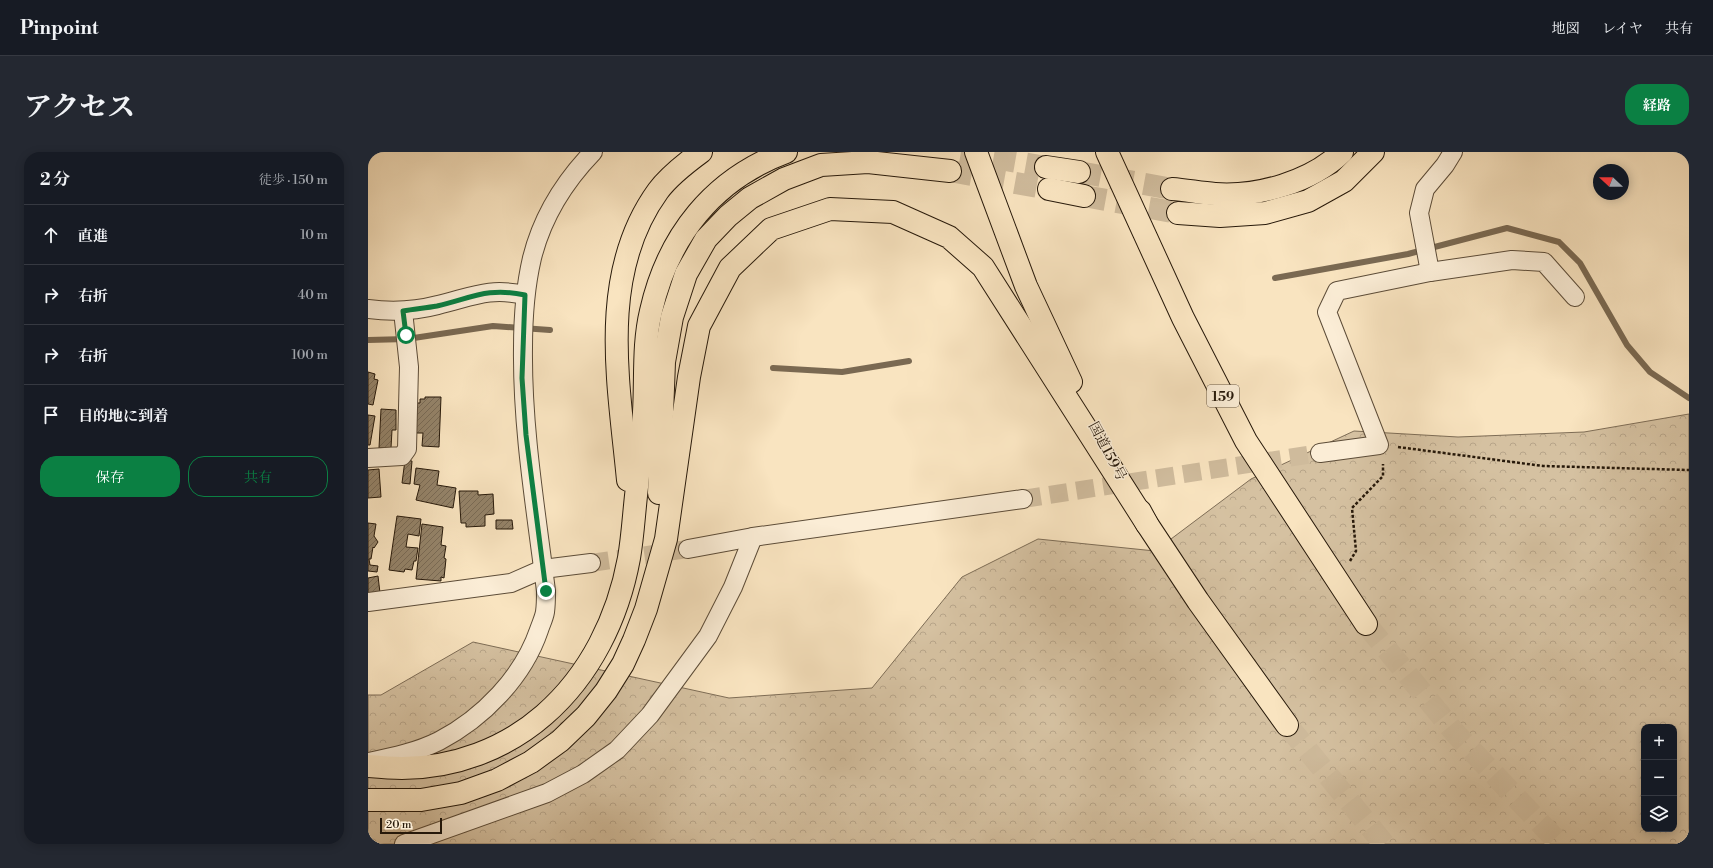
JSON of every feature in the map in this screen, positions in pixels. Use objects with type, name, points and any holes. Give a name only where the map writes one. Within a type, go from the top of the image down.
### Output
[{"type":"highway","points":[[633,527],[617,377],[617,310],[625,259],[640,221],[658,190],[685,163],[701,152]]},
{"type":"highway","points":[[368,766],[402,768],[444,764],[481,754],[511,739],[534,723],[558,702],[579,676],[596,651],[610,622],[622,588],[629,558],[644,412],[646,350],[650,312],[664,266],[685,228],[708,200],[732,180],[770,158],[786,152]]},
{"type":"highway","name":"国道159号","points":[[976,152],[1030,293],[1065,370],[1147,524],[1198,601],[1287,725]]},
{"type":"highway","name":"159","points":[[1107,152],[1183,318],[1246,440],[1366,624]]},
{"type":"highway","points":[[1172,189],[1216,194],[1259,191],[1299,180],[1332,162],[1342,152]]},
{"type":"highway","points":[[1178,213],[1220,216],[1265,213],[1308,202],[1344,181],[1373,152]]},
{"type":"highway","points":[[646,609],[657,522],[661,460],[661,412],[664,362],[672,317],[683,281],[706,239],[728,216],[750,198],[784,180],[821,165],[868,162],[950,171]]},
{"type":"highway","points":[[1046,167],[1079,172]]},
{"type":"highway","points":[[1049,189],[1084,196]]},
{"type":"highway","points":[[368,800],[421,800],[461,793],[497,780],[531,762],[560,741],[586,716],[606,691],[623,664],[634,640],[646,609],[666,539],[689,377],[699,326],[730,268],[771,229],[830,209],[893,212],[949,237],[983,267],[1147,524]]},
{"type":"street","points":[[368,762],[403,755],[439,740],[473,719],[500,695],[519,670],[535,642],[545,614],[546,591],[526,435],[522,378],[525,295],[532,257],[545,222],[560,192],[594,152]]},
{"type":"street","points":[[1429,268],[1419,213],[1425,189],[1445,165],[1453,152]]},
{"type":"street","points":[[1320,453],[1381,452],[1327,312],[1337,291],[1429,268],[1512,260],[1544,262],[1575,297]]},
{"type":"street","points":[[368,309],[403,311],[436,306],[487,292],[508,292],[525,295]]},
{"type":"street","points":[[368,458],[402,456],[407,449],[410,367],[403,311]]},
{"type":"street","points":[[688,549],[753,536],[1023,499]]},
{"type":"street","points":[[404,844],[547,793],[583,774],[617,750],[650,715],[708,636],[733,587],[753,536]]},
{"type":"street","points":[[368,602],[511,583],[543,569],[591,563]]},
{"type":"path","points":[[1350,561],[1356,551],[1352,508],[1383,476],[1381,452],[1543,466],[1689,470]]},
{"type":"green space","points":[[1689,414],[1689,844],[368,844],[368,695],[381,695],[473,642],[729,698],[872,688],[962,577],[1038,539],[1155,551],[1251,479],[1354,431],[1458,437],[1584,432]]},
{"type":"building","points":[[368,372],[375,374],[374,379],[378,380],[373,405],[368,404]]},
{"type":"building","points":[[425,397],[441,397],[439,447],[422,446],[423,433],[416,433],[417,403],[420,403],[420,399],[425,399]]},
{"type":"building","points":[[381,409],[396,410],[396,430],[392,430],[391,448],[379,448]]},
{"type":"building","points":[[368,415],[375,416],[370,445],[368,445]]},
{"type":"building","points":[[405,460],[412,461],[410,484],[402,483]]},
{"type":"building","points":[[416,468],[439,471],[437,485],[456,488],[453,508],[416,500],[420,485],[414,484]]},
{"type":"building","points":[[379,469],[381,497],[368,498],[368,470]]},
{"type":"building","points":[[459,491],[478,491],[478,495],[493,494],[494,514],[485,515],[485,526],[466,527],[466,523],[461,523]]},
{"type":"building","points":[[397,516],[421,519],[419,536],[408,534],[406,547],[418,548],[416,561],[414,561],[412,570],[405,569],[404,572],[389,570]]},
{"type":"building","points":[[496,520],[512,520],[513,529],[496,529]]},
{"type":"building","points":[[368,523],[376,524],[374,536],[378,542],[374,548],[373,547],[371,559],[369,559],[370,565],[378,566],[377,572],[368,571]]},
{"type":"building","points":[[422,524],[443,527],[441,545],[446,546],[444,558],[446,559],[444,578],[441,577],[441,581],[416,579]]},
{"type":"building","points":[[378,576],[380,593],[368,595],[368,578]]},
{"type":"waterway","points":[[1275,278],[1408,254],[1507,228],[1559,242],[1580,263],[1627,345],[1650,372],[1689,398]]},
{"type":"waterway","points":[[368,340],[407,339],[493,326],[550,330]]},
{"type":"waterway","points":[[773,368],[842,372],[909,361]]},
{"type":"tunnel","points":[[961,152],[1046,167]]},
{"type":"tunnel","points":[[950,171],[1049,189]]},
{"type":"tunnel","points":[[1079,172],[1172,189]]},
{"type":"tunnel","points":[[1084,196],[1178,213]]},
{"type":"tunnel","points":[[1023,499],[1320,453]]},
{"type":"tunnel","points":[[591,563],[688,549]]},
{"type":"tunnel","points":[[1366,624],[1456,734],[1560,844]]},
{"type":"tunnel","points":[[1287,725],[1384,844]]},
{"type":"route","points":[[406,335],[403,311],[436,306],[487,292],[508,292],[525,295],[522,378],[526,435],[546,591]]}]
